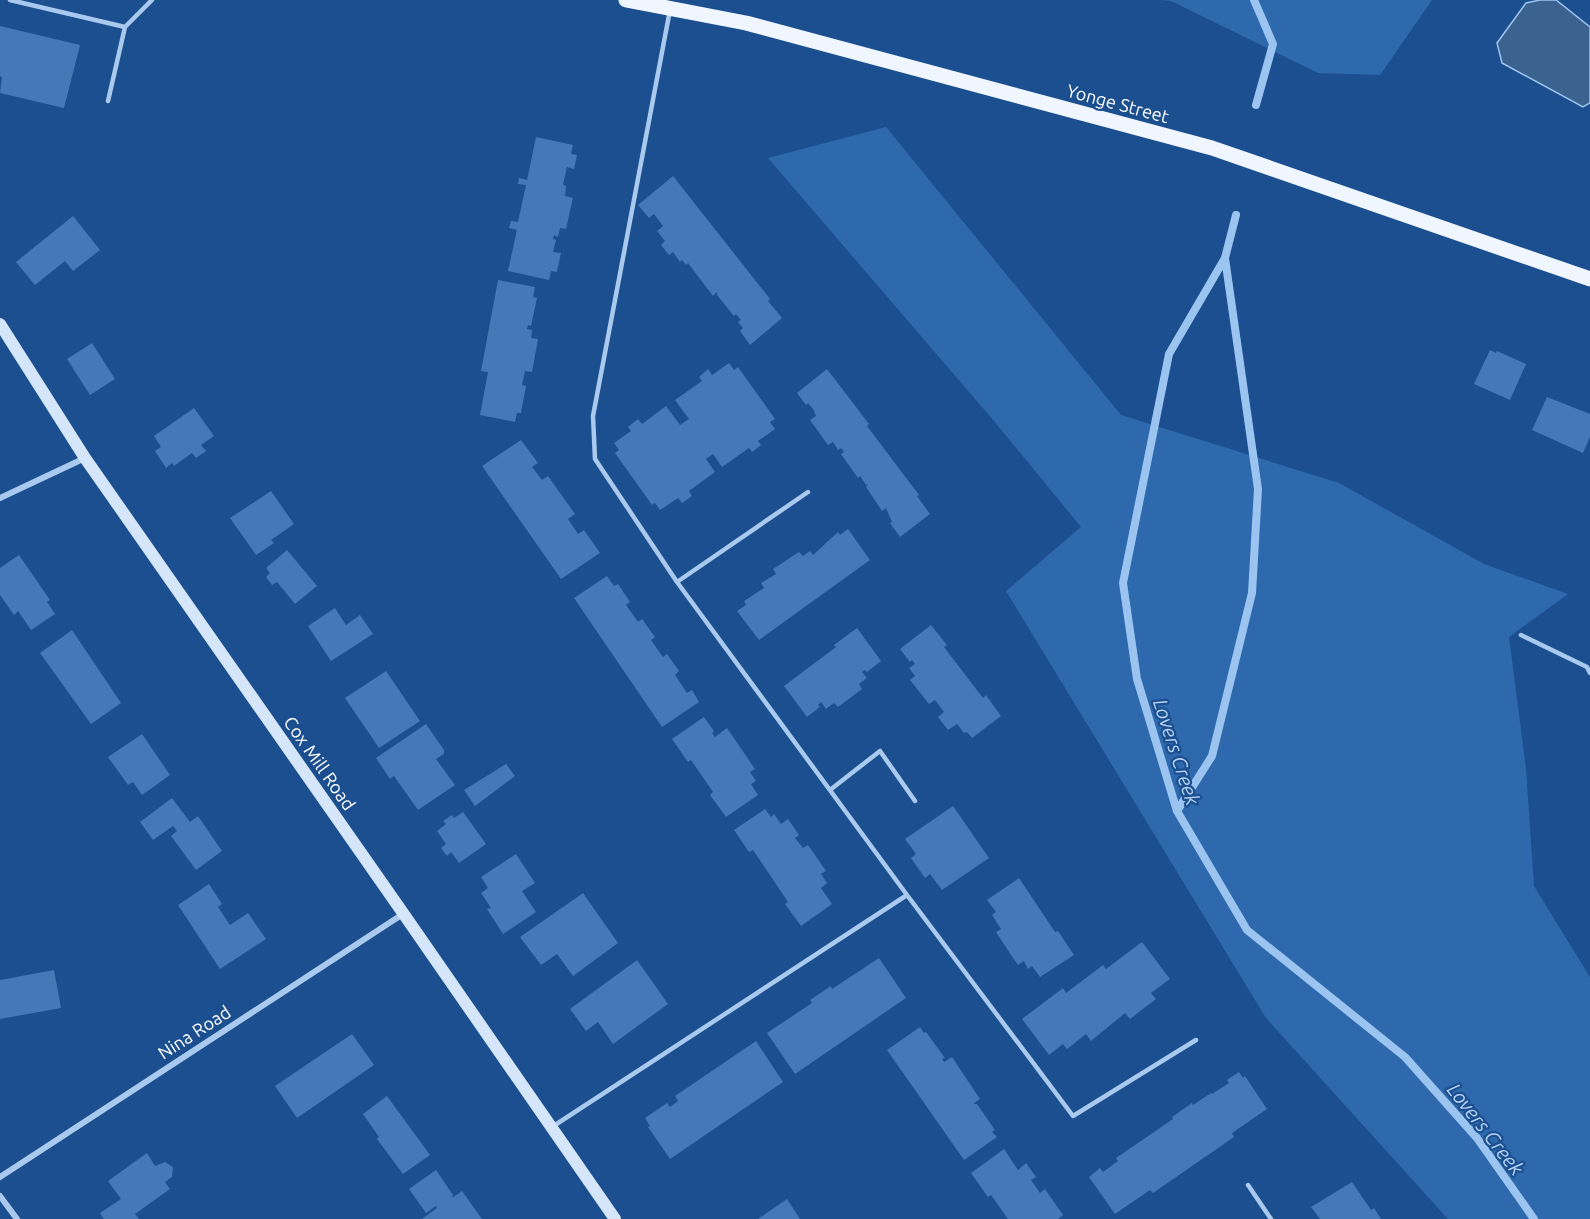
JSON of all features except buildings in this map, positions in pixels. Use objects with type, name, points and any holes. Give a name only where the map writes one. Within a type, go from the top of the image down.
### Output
[{"type":"main road","name":"Yonge Street","points":[[626,0],[746,23],[1212,148],[1590,279]]},
{"type":"street","name":"Cox Mill Road","points":[[0,324],[84,458],[615,1219]]},
{"type":"street","points":[[0,498],[84,458]]},
{"type":"street","name":"Nina Road","points":[[0,1176],[403,913]]},
{"type":"street","points":[[0,1196],[17,1219]]},
{"type":"lane","points":[[10,0],[125,27]]},
{"type":"lane","points":[[108,101],[125,27],[152,0]]},
{"type":"lane","points":[[670,7],[593,416],[595,459],[677,582],[1073,1116],[1196,1040]]},
{"type":"lane","points":[[677,582],[808,492]]},
{"type":"lane","points":[[1521,635],[1587,667],[1590,673]]},
{"type":"lane","points":[[830,790],[879,751],[915,801]]},
{"type":"lane","points":[[551,1127],[907,895]]},
{"type":"lane","points":[[1248,1185],[1271,1219]]},
{"type":"shaded area","points":[[1161,0],[1432,0],[1380,75],[1318,73],[1171,1]]},
{"type":"shaded area","points":[[1556,0],[1590,27],[1590,103],[1583,107],[1502,63],[1497,43],[1526,3]]},
{"type":"shaded area","points":[[886,127],[1121,415],[1339,483],[1484,564],[1568,594],[1509,637],[1526,769],[1534,886],[1590,977],[1590,1219],[1448,1219],[1266,1018],[1006,591],[1081,527],[994,421],[768,158]]},
{"type":"waterway","name":"Lovers Creek","points":[[1254,0],[1273,44],[1256,105]]},
{"type":"waterway","name":"Lovers Creek","points":[[1236,215],[1225,258],[1169,354],[1123,583],[1137,679],[1177,811],[1247,930],[1405,1057],[1477,1138],[1534,1219]]},
{"type":"waterway","points":[[1177,811],[1212,756],[1252,593],[1258,489],[1225,258]]}]
